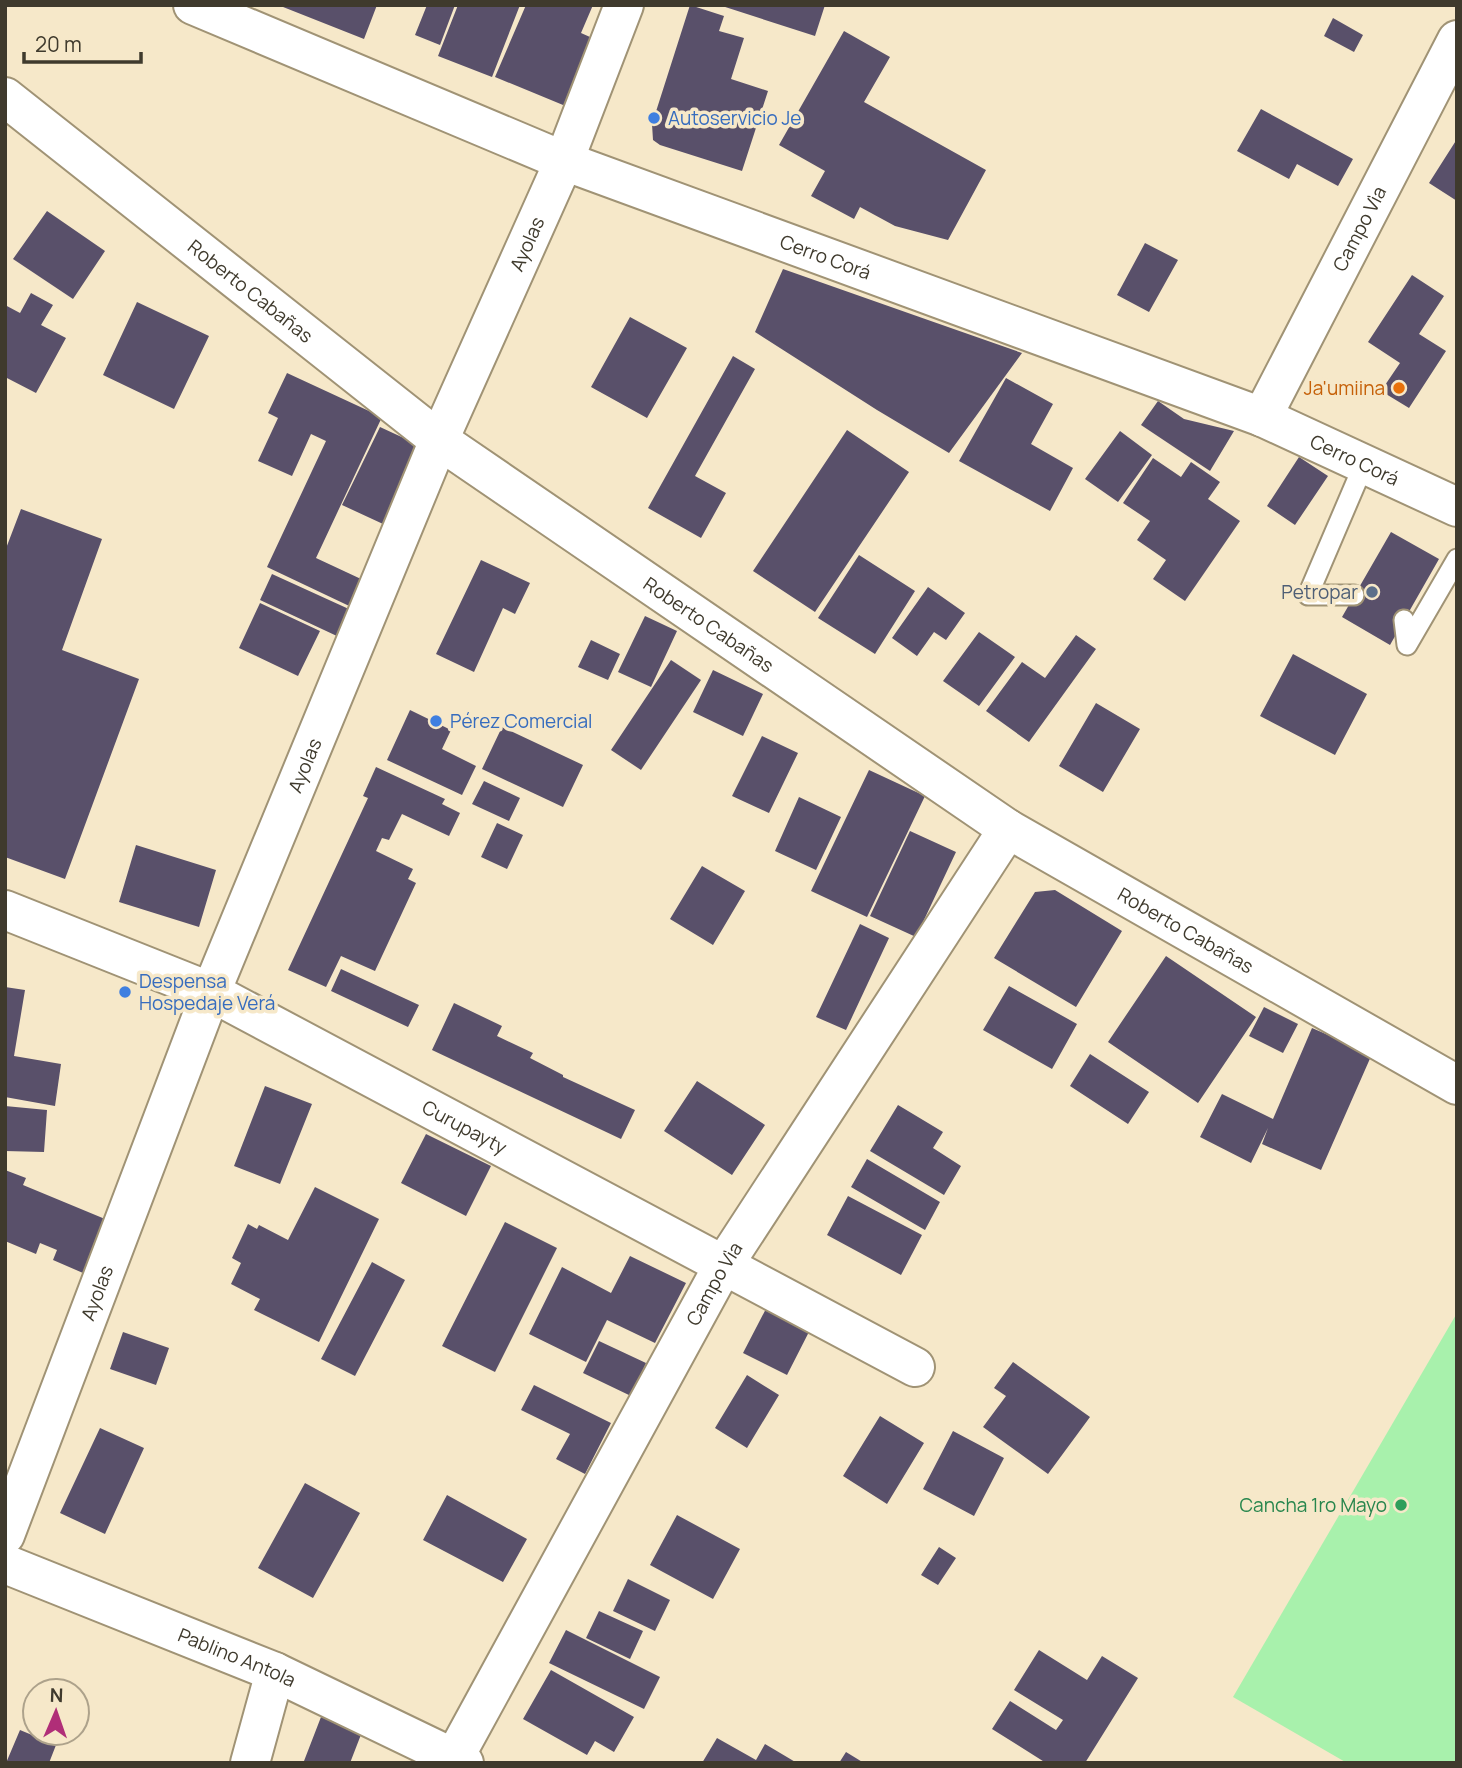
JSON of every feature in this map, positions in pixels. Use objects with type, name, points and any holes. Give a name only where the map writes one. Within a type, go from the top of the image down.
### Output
[{"type":"street","name":"Cerro Corá","points":[[193,5],[564,161],[1262,417],[1457,507]]},
{"type":"street","name":"Ayolas","points":[[5,1535],[211,992],[439,440],[564,161],[624,5]]},
{"type":"street","name":"Campo Vìa","points":[[1262,417],[1457,40]]},
{"type":"street","name":"Roberto Cabañas","points":[[5,97],[439,440],[1008,829],[1457,1085]]},
{"type":"street","name":"Campo Vìa","points":[[459,1760],[723,1266],[1008,829]]},
{"type":"street","name":"Curupayty","points":[[5,910],[211,992],[915,1367]]},
{"type":"street","name":"Pablino Antola","points":[[5,1564],[275,1672],[459,1760]]},
{"type":"street","points":[[250,1763],[275,1672]]},
{"type":"lane","points":[[1354,595],[1308,595],[1364,464]]},
{"type":"lane","points":[[1404,620],[1407,645],[1457,559]]},
{"type":"green space","name":"Cancha 1ro Mayo","points":[[1457,1313],[1457,1763],[1347,1763],[1233,1697]]},
{"type":"building","points":[[278,5],[377,5],[364,39]]},
{"type":"building","points":[[427,5],[455,5],[440,45],[415,35]]},
{"type":"building","points":[[458,5],[520,5],[492,77],[438,56]]},
{"type":"building","points":[[526,5],[593,5],[581,33],[608,45],[580,112],[495,77]]},
{"type":"building","points":[[690,5],[724,16],[719,31],[744,38],[731,79],[768,91],[742,171],[660,145],[653,140],[652,124]]},
{"type":"building","points":[[719,5],[825,5],[815,36]]},
{"type":"building","points":[[1333,18],[1363,35],[1354,52],[1324,36]]},
{"type":"building","points":[[844,31],[890,57],[864,102],[986,170],[948,240],[895,226],[860,207],[854,219],[811,196],[825,171],[779,145]]},
{"type":"building","points":[[1261,109],[1353,159],[1338,186],[1297,164],[1289,179],[1237,151]]},
{"type":"building","points":[[1457,139],[1457,201],[1429,183]]},
{"type":"building","points":[[47,211],[105,251],[73,299],[13,259]]},
{"type":"building","points":[[1145,243],[1178,260],[1149,312],[1117,295]]},
{"type":"building","points":[[783,269],[1022,353],[949,453],[755,332]]},
{"type":"building","points":[[1412,275],[1444,296],[1419,334],[1446,351],[1409,408],[1381,391],[1400,363],[1368,342]]},
{"type":"building","points":[[31,293],[53,305],[41,325],[66,338],[36,393],[5,377],[5,305],[20,313]]},
{"type":"building","points":[[137,302],[209,336],[174,409],[103,375]]},
{"type":"building","points":[[630,317],[687,348],[647,418],[591,387]]},
{"type":"building","points":[[733,356],[755,369],[695,476],[726,493],[701,538],[648,508]]},
{"type":"building","points":[[287,373],[382,417],[316,558],[376,586],[364,613],[267,567],[326,441],[311,434],[292,476],[258,461],[278,418],[268,413]]},
{"type":"building","points":[[1006,378],[1053,404],[1031,444],[1073,468],[1050,511],[959,461]]},
{"type":"building","points":[[1158,401],[1184,419],[1234,431],[1210,471],[1141,425]]},
{"type":"building","points":[[380,427],[434,452],[396,530],[342,505]]},
{"type":"building","points":[[847,430],[909,472],[815,612],[753,571]]},
{"type":"building","points":[[1120,431],[1152,455],[1118,502],[1085,479]]},
{"type":"building","points":[[1299,457],[1328,476],[1295,525],[1267,506]]},
{"type":"building","points":[[1153,458],[1181,477],[1191,462],[1220,482],[1208,499],[1240,521],[1185,601],[1153,579],[1166,560],[1137,540],[1150,521],[1123,503]]},
{"type":"building","points":[[21,509],[102,539],[62,650],[139,679],[65,879],[5,857],[5,551]]},
{"type":"building","points":[[1391,532],[1439,559],[1390,645],[1342,617]]},
{"type":"building","points":[[859,555],[915,591],[875,654],[818,618]]},
{"type":"building","points":[[481,560],[530,583],[515,614],[503,608],[474,672],[436,654]]},
{"type":"building","points":[[272,574],[351,610],[339,637],[260,600]]},
{"type":"building","points":[[928,587],[965,613],[946,640],[934,632],[917,656],[892,638]]},
{"type":"building","points":[[260,603],[320,631],[298,676],[239,648]]},
{"type":"building","points":[[645,616],[677,631],[651,687],[618,672]]},
{"type":"building","points":[[979,632],[1015,657],[979,706],[943,681]]},
{"type":"building","points":[[1076,635],[1096,649],[1029,742],[986,711],[1022,662],[1045,678]]},
{"type":"building","points":[[591,640],[620,654],[608,680],[578,667]]},
{"type":"building","points":[[1293,654],[1367,694],[1335,755],[1260,716]]},
{"type":"building","points":[[671,660],[701,680],[641,770],[611,750]]},
{"type":"building","points":[[713,670],[763,694],[743,736],[693,712]]},
{"type":"building","points":[[1096,703],[1140,729],[1103,792],[1059,766]]},
{"type":"building","points":[[410,710],[451,730],[442,749],[476,766],[462,795],[387,760]]},
{"type":"building","points":[[502,727],[583,765],[563,807],[482,769]]},
{"type":"building","points":[[762,736],[798,753],[769,813],[732,796]]},
{"type":"building","points":[[376,767],[445,799],[442,804],[460,813],[449,836],[402,814],[389,840],[382,838],[376,851],[413,869],[408,879],[416,883],[375,971],[341,956],[326,987],[288,970],[368,798],[363,796]]},
{"type":"building","points":[[869,770],[925,796],[867,917],[811,891]]},
{"type":"building","points":[[484,781],[520,798],[509,821],[472,804]]},
{"type":"building","points":[[799,797],[841,817],[816,870],[775,851]]},
{"type":"building","points":[[497,823],[523,835],[507,869],[481,857]]},
{"type":"building","points":[[910,831],[956,852],[916,937],[870,916]]},
{"type":"building","points":[[136,845],[216,870],[199,927],[119,902]]},
{"type":"building","points":[[702,866],[745,891],[713,945],[670,919]]},
{"type":"building","points":[[1055,890],[1122,931],[1076,1007],[994,958],[1035,892]]},
{"type":"building","points":[[860,924],[889,938],[846,1030],[816,1017]]},
{"type":"building","points":[[1166,956],[1256,1017],[1198,1103],[1108,1042]]},
{"type":"building","points":[[341,969],[419,1005],[408,1027],[331,991]]},
{"type":"building","points":[[1009,986],[1077,1024],[1052,1069],[983,1030]]},
{"type":"building","points":[[5,987],[25,990],[14,1056],[61,1064],[55,1106],[5,1097]]},
{"type":"building","points":[[454,1003],[502,1026],[497,1036],[533,1053],[530,1058],[563,1077],[635,1110],[621,1139],[432,1050]]},
{"type":"building","points":[[1264,1007],[1298,1024],[1283,1053],[1249,1036]]},
{"type":"building","points":[[1312,1028],[1372,1054],[1321,1170],[1262,1144],[1268,1128],[1251,1163],[1200,1137],[1222,1094],[1273,1119]]},
{"type":"building","points":[[1090,1054],[1149,1092],[1128,1124],[1070,1086]]},
{"type":"building","points":[[697,1081],[765,1125],[732,1175],[664,1131]]},
{"type":"building","points":[[265,1086],[312,1104],[280,1184],[234,1166]]},
{"type":"building","points":[[898,1105],[943,1132],[933,1148],[961,1166],[944,1195],[870,1151]]},
{"type":"building","points":[[5,1106],[47,1110],[44,1152],[5,1151]]},
{"type":"building","points":[[426,1134],[491,1166],[466,1216],[401,1183]]},
{"type":"building","points":[[867,1159],[940,1202],[925,1230],[851,1187]]},
{"type":"building","points":[[5,1170],[26,1178],[23,1185],[105,1219],[83,1273],[53,1260],[57,1250],[40,1243],[36,1254],[5,1241]]},
{"type":"building","points":[[315,1187],[379,1219],[319,1342],[254,1310],[260,1299],[231,1284],[241,1263],[232,1258],[248,1224],[257,1229],[259,1225],[288,1240]]},
{"type":"building","points":[[848,1196],[922,1235],[901,1275],[827,1235]]},
{"type":"building","points":[[505,1222],[557,1248],[495,1372],[442,1346]]},
{"type":"building","points":[[630,1256],[686,1283],[655,1343],[607,1320],[586,1362],[529,1334],[562,1267],[611,1293]]},
{"type":"building","points":[[372,1262],[405,1280],[355,1376],[321,1359]]},
{"type":"building","points":[[769,1303],[813,1324],[787,1375],[743,1353]]},
{"type":"building","points":[[123,1332],[169,1348],[156,1385],[110,1369]]},
{"type":"building","points":[[599,1341],[646,1363],[631,1396],[583,1373]]},
{"type":"building","points":[[1013,1362],[1090,1417],[1048,1474],[983,1427],[1006,1396],[994,1388]]},
{"type":"building","points":[[747,1375],[779,1395],[747,1448],[715,1428]]},
{"type":"building","points":[[534,1385],[611,1423],[585,1474],[556,1459],[570,1434],[521,1410]]},
{"type":"building","points":[[880,1416],[924,1443],[887,1504],[843,1476]]},
{"type":"building","points":[[100,1428],[144,1448],[105,1534],[60,1513]]},
{"type":"building","points":[[953,1431],[1004,1458],[974,1516],[923,1489]]},
{"type":"building","points":[[305,1483],[360,1513],[313,1598],[258,1568]]},
{"type":"building","points":[[447,1495],[527,1539],[503,1582],[423,1540]]},
{"type":"building","points":[[677,1515],[740,1549],[713,1599],[650,1565]]},
{"type":"building","points":[[939,1547],[956,1558],[938,1585],[921,1575]]},
{"type":"building","points":[[628,1579],[670,1600],[655,1631],[613,1611]]},
{"type":"building","points":[[599,1611],[643,1631],[630,1659],[586,1638]]},
{"type":"building","points":[[566,1630],[660,1677],[644,1709],[549,1663]]},
{"type":"building","points":[[1039,1650],[1087,1680],[1102,1656],[1138,1678],[1085,1763],[1046,1763],[992,1729],[1010,1701],[1056,1730],[1063,1720],[1014,1690]]},
{"type":"building","points":[[551,1670],[634,1717],[614,1752],[595,1741],[587,1755],[523,1719]]},
{"type":"building","points":[[321,1717],[362,1732],[350,1763],[304,1761]]},
{"type":"building","points":[[20,1730],[21,1747],[55,1747],[49,1763],[6,1763]]},
{"type":"building","points":[[717,1738],[756,1760],[765,1744],[797,1763],[702,1763]]},
{"type":"building","points":[[846,1752],[864,1763],[839,1763]]},
{"type":"place","name":"Autoservicio Je","points":[[654,118]]},
{"type":"place","name":"Ja'umiina","points":[[1399,388]]},
{"type":"place","name":"Petropar","points":[[1372,592]]},
{"type":"place","name":"Pérez Comercial","points":[[436,721]]},
{"type":"place","name":"Despensa Hospedaje Verá","points":[[125,992]]},
{"type":"place","name":"Cancha 1ro Mayo","points":[[1401,1505]]}]
